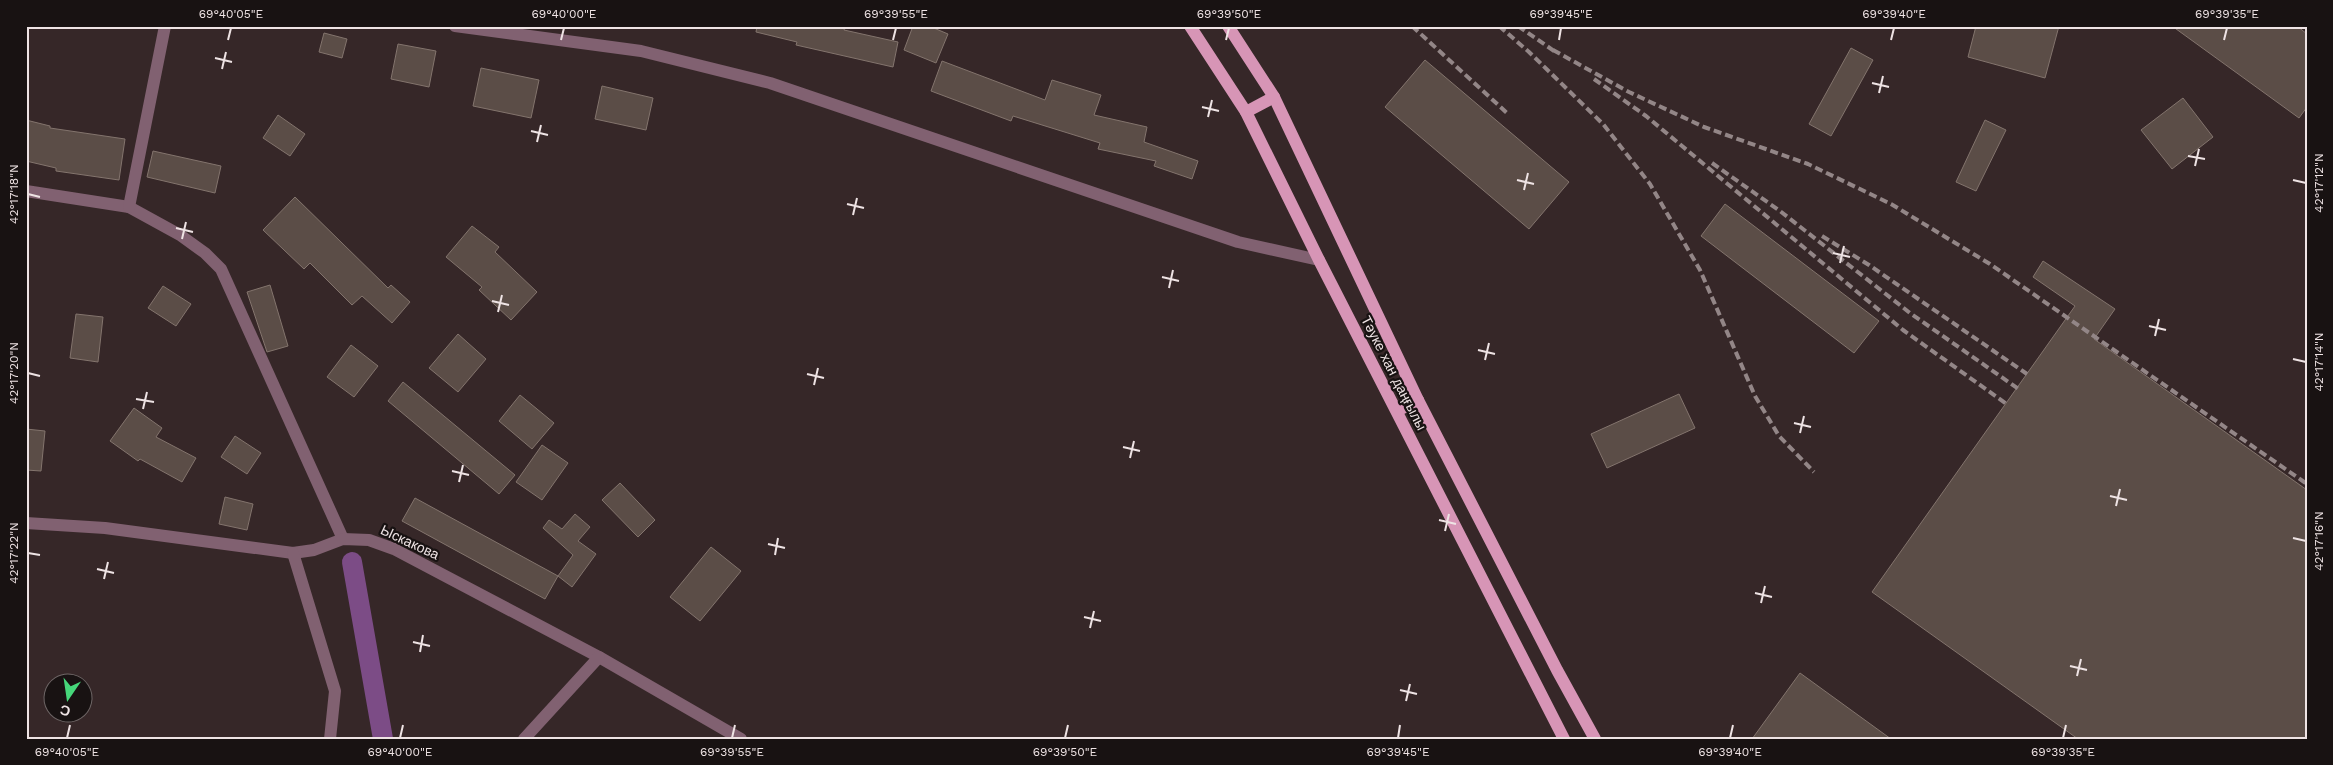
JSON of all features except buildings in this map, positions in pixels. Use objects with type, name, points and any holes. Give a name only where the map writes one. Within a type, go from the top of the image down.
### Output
[{"type":"main road","name":"Тәуке хан даңғылы","points":[[1190,26],[1246,112],[1319,260],[1564,739]]},
{"type":"main road","name":"Тәуке хан даңғылы","points":[[1228,26],[1274,96],[1418,400],[1552,662],[1595,739]]},
{"type":"main road","points":[[1246,112],[1274,96]]},
{"type":"main road","points":[[1396,411],[1418,400]]},
{"type":"street","points":[[129,207],[165,26]]},
{"type":"street","points":[[455,26],[641,51],[770,83],[1238,242],[1319,260]]},
{"type":"street","points":[[26,191],[129,207],[180,235],[205,253],[221,268],[343,539]]},
{"type":"street","name":"Ыскакова","points":[[26,523],[104,528],[293,553],[314,550],[343,539],[369,540],[394,549],[599,657],[742,739]]},
{"type":"street","points":[[293,553],[335,691],[330,739]]},
{"type":"street","points":[[524,739],[599,657]]},
{"type":"waterway","points":[[352,562],[383,739]]},
{"type":"railway","points":[[1412,26],[1507,113]]},
{"type":"railway","points":[[1499,26],[1529,52],[1603,124],[1650,184],[1700,270],[1755,396],[1779,436],[1814,472]]},
{"type":"railway","points":[[1518,26],[1557,53]]},
{"type":"railway","points":[[1553,50],[1629,92],[1704,127],[1808,164],[1891,204],[1990,264],[2307,484]]},
{"type":"railway","points":[[1594,79],[1646,116],[1903,330],[2008,405]]},
{"type":"railway","points":[[1712,163],[1780,211],[1910,313],[2020,390]]},
{"type":"railway","points":[[1822,236],[1869,265],[2027,374]]}]
